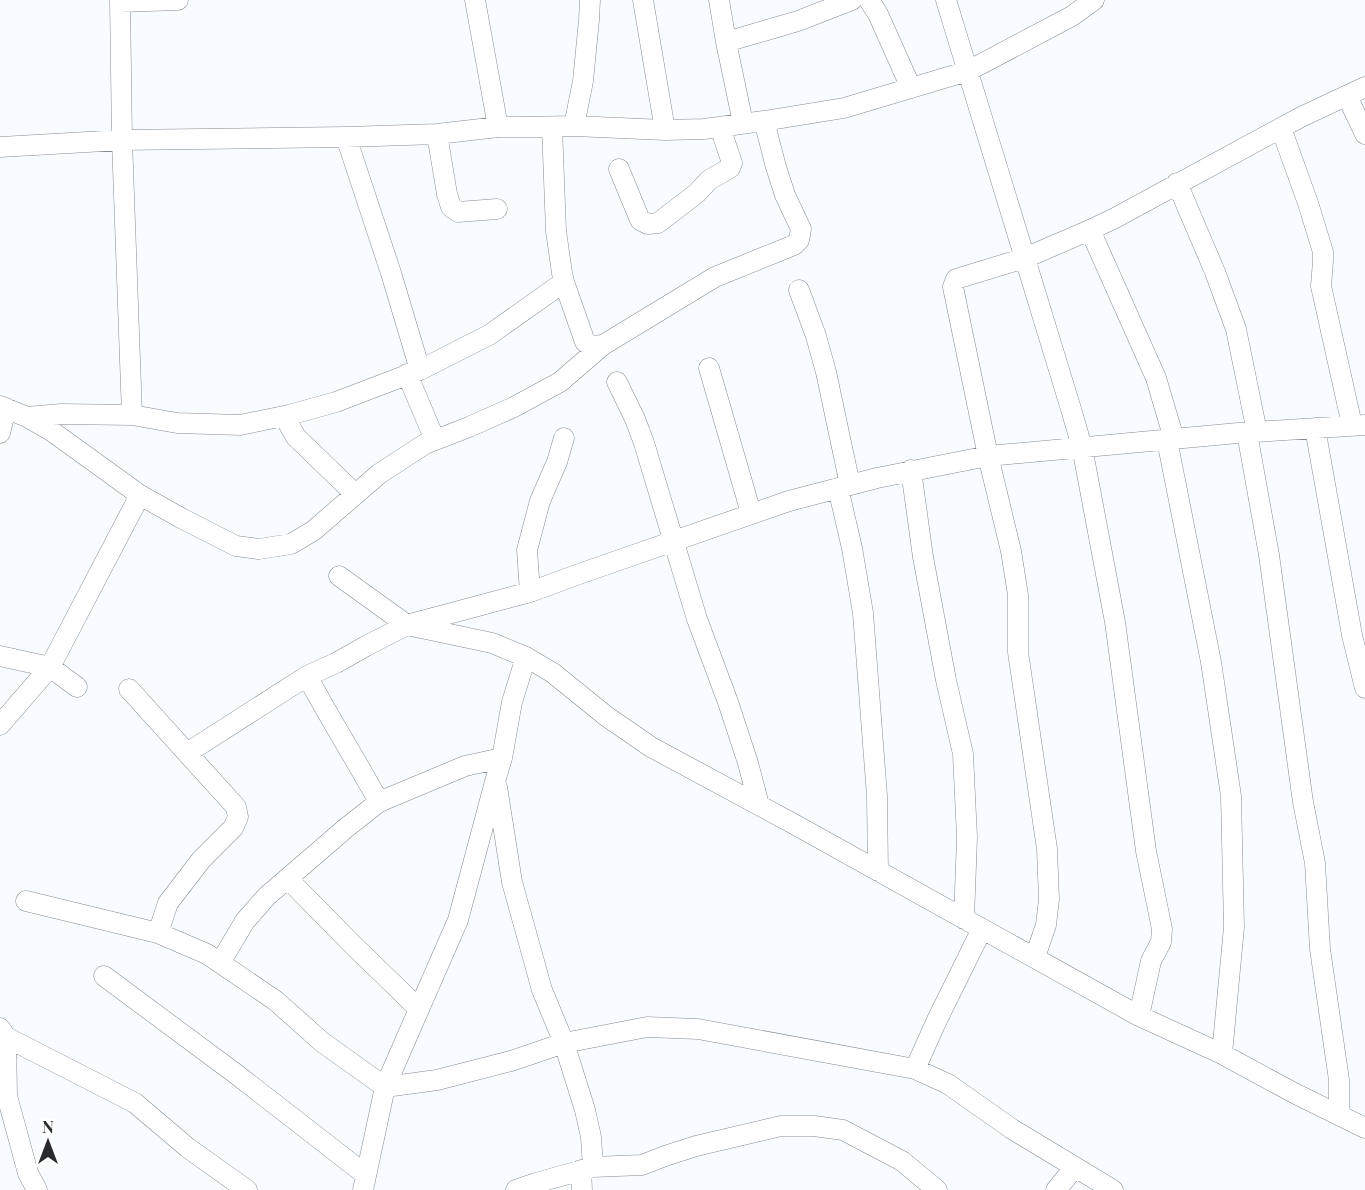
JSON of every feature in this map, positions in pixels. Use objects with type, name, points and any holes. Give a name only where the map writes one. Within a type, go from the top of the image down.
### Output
[{"type":"street","points":[[132,415],[122,140],[120,1],[178,0]]},
{"type":"street","points":[[475,0],[498,127]]},
{"type":"street","points":[[574,126],[583,81],[590,0]]},
{"type":"street","points":[[643,0],[665,130]]},
{"type":"street","points":[[719,0],[743,123]]},
{"type":"street","points":[[726,42],[798,21],[852,0]]},
{"type":"street","points":[[869,0],[878,14],[911,88]]},
{"type":"street","points":[[946,0],[1082,447],[1115,622],[1146,851],[1162,929],[1161,942],[1151,961],[1139,1016]]},
{"type":"street","points":[[0,147],[122,140],[437,134],[498,127],[574,126],[665,130],[720,127],[844,108],[968,71],[1072,16],[1094,0]]},
{"type":"street","points":[[1035,957],[1046,925],[1048,908],[1047,849],[1018,652],[1018,595],[1011,551],[988,456],[953,287],[956,279],[1025,258],[1090,230],[1301,117],[1365,87]]},
{"type":"street","points":[[1347,96],[1365,134]]},
{"type":"street","points":[[0,434],[3,407],[50,430],[140,495],[236,546],[259,549],[291,544],[313,531],[379,474],[425,444],[514,407],[560,382],[603,345],[715,277],[794,245],[800,240],[801,230],[784,195],[764,121]]},
{"type":"street","points":[[552,127],[556,231],[564,282],[585,342],[592,346],[603,345]]},
{"type":"street","points":[[619,169],[640,220],[648,224],[658,222],[697,193],[709,180],[730,168],[732,163],[720,127]]},
{"type":"street","points":[[187,753],[307,676],[407,625],[531,592],[789,501],[911,470],[988,456],[1252,432],[1358,425],[1321,286],[1323,252],[1281,128]]},
{"type":"street","points":[[437,134],[451,207],[459,212],[497,209]]},
{"type":"street","points":[[346,137],[391,273],[414,372],[435,440]]},
{"type":"street","points":[[1177,183],[1215,272],[1236,329],[1303,802],[1315,863],[1320,949],[1339,1080],[1340,1114]]},
{"type":"street","points":[[1090,230],[1156,378],[1171,439],[1211,662],[1231,796],[1234,927],[1222,1054]]},
{"type":"street","points":[[27,417],[62,414],[132,415],[177,423],[240,425],[284,416],[336,402],[414,372],[489,335],[564,282]]},
{"type":"street","points":[[799,290],[826,372],[864,613],[877,796],[878,871]]},
{"type":"street","points":[[709,368],[751,513]]},
{"type":"street","points":[[617,382],[635,419],[697,619],[748,763],[759,805]]},
{"type":"street","points":[[284,416],[296,437],[355,494]]},
{"type":"street","points":[[1316,428],[1352,634],[1365,688]]},
{"type":"street","points":[[531,592],[527,550],[540,501],[557,462],[564,438]]},
{"type":"street","points":[[911,470],[925,567],[946,680],[963,754],[968,837],[964,919]]},
{"type":"street","points":[[0,724],[50,666],[140,495]]},
{"type":"street","points":[[339,576],[407,625],[492,643],[526,657],[553,674],[606,716],[651,747],[1139,1016],[1222,1054],[1365,1128]]},
{"type":"street","points":[[0,656],[50,666],[77,687]]},
{"type":"street","points":[[104,976],[236,1074],[364,1182],[386,1087],[458,920],[502,758],[512,702],[526,657]]},
{"type":"street","points":[[307,676],[379,802]]},
{"type":"street","points":[[129,689],[236,807],[238,817],[233,828],[201,860],[168,903],[158,933]]},
{"type":"street","points":[[220,963],[245,921],[267,896],[379,802],[465,766],[502,758]]},
{"type":"street","points":[[496,778],[512,882],[542,990],[564,1043],[585,1110],[591,1137],[586,1176]]},
{"type":"street","points":[[288,879],[419,1009]]},
{"type":"street","points":[[26,901],[158,933],[207,954],[276,1001],[322,1041],[386,1087],[437,1080],[511,1061],[564,1043],[647,1027],[698,1029],[915,1069],[948,1084],[1012,1129],[1113,1190]]},
{"type":"street","points":[[915,1069],[982,928]]},
{"type":"street","points":[[3,1032],[7,1096],[28,1173],[37,1190]]},
{"type":"street","points":[[3,1032],[135,1103],[188,1148],[247,1190]]},
{"type":"street","points":[[516,1190],[536,1183],[642,1165],[696,1146],[781,1126],[814,1126],[843,1130],[902,1161],[937,1190]]},
{"type":"street","points":[[1056,1190],[1075,1167]]}]
